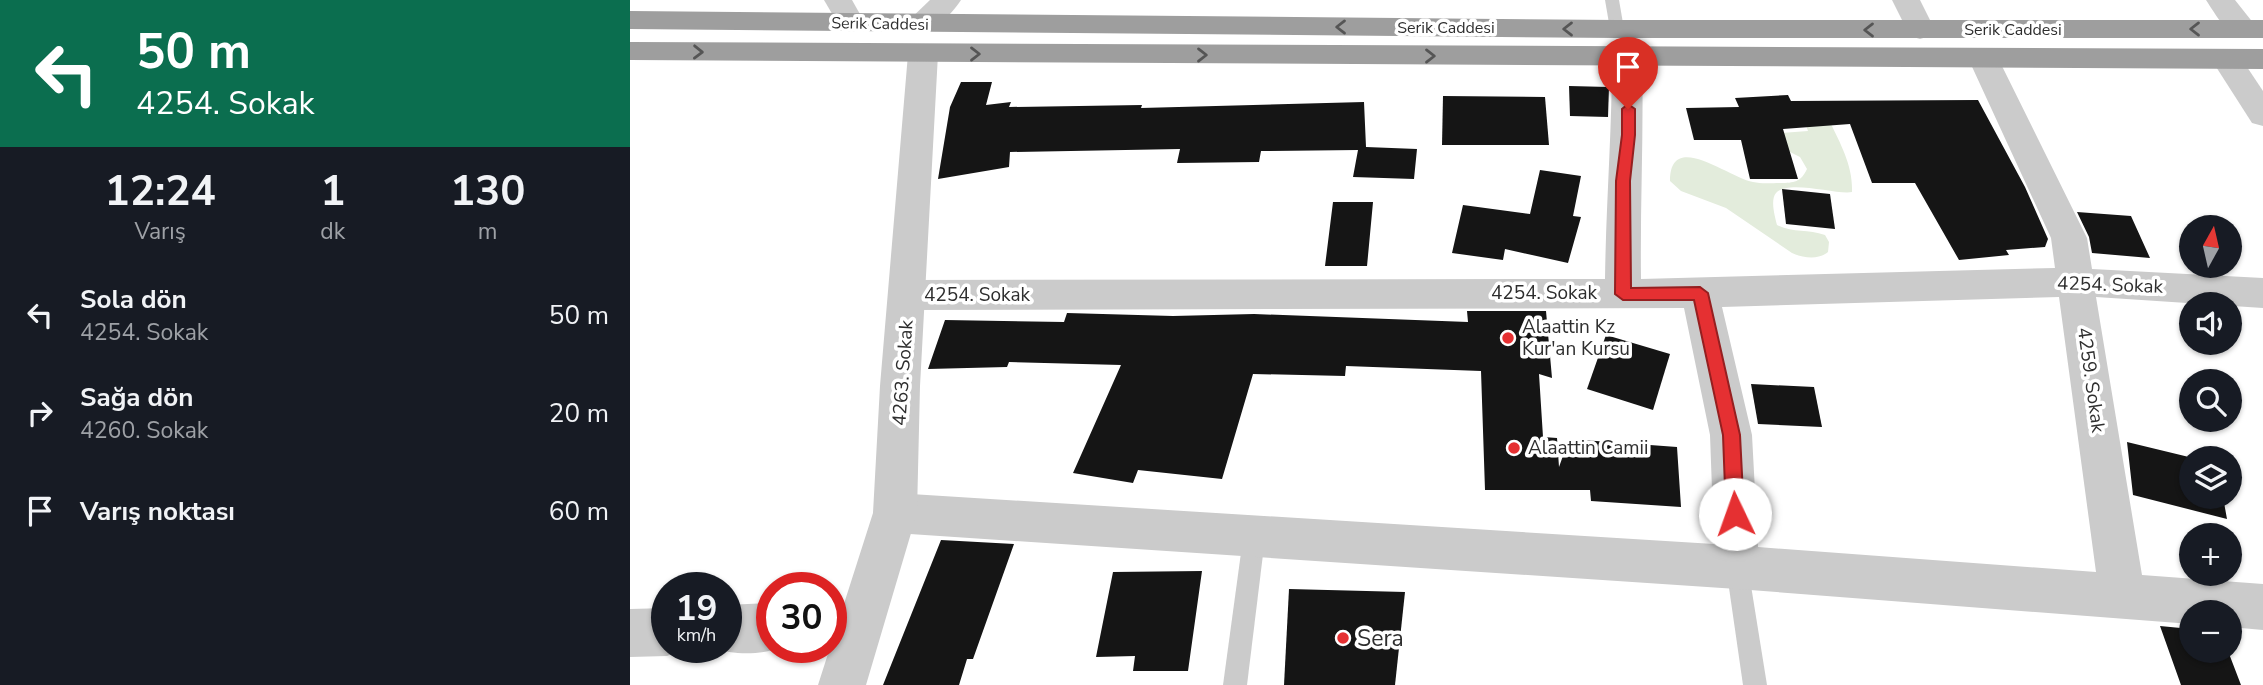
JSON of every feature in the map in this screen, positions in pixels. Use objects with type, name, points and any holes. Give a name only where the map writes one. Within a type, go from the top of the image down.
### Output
[{"type":"highway","name":"Serik Caddesi","points":[[630,20],[844,12],[921,39]]},
{"type":"highway","name":"Serik Caddesi","points":[[1622,43],[1920,30],[2253,29]]},
{"type":"highway","name":"Serik Caddesi","points":[[630,51],[921,39],[1622,43],[1983,58],[2263,59]]},
{"type":"street","points":[[921,39],[947,0]]},
{"type":"street","points":[[1906,0],[1920,30]]},
{"type":"street","points":[[2220,0],[2253,29]]},
{"type":"street","name":"4263. Sokak","points":[[847,624],[895,513],[921,39]]},
{"type":"street","points":[[1622,43],[1629,135],[1623,181],[1623,294]]},
{"type":"street","name":"4259. Sokak","points":[[1983,58],[2069,238],[2122,595]]},
{"type":"street","points":[[2226,59],[2263,115]]},
{"type":"street","name":"4254. Sokak","points":[[908,295],[1623,294],[2077,282],[2263,293]]},
{"type":"street","points":[[1700,293],[1731,435],[1737,567]]},
{"type":"street","points":[[895,513],[1737,567],[2263,607]]},
{"type":"street","points":[[630,634],[651,633]]},
{"type":"street","name":"4263. Sokak","points":[[842,685],[844,663]]},
{"type":"lane","points":[[1612,0],[1622,43]]},
{"type":"lane","points":[[1235,685],[1254,538]]},
{"type":"lane","points":[[1737,567],[1755,685]]},
{"type":"green space","points":[[1804,120],[1830,122],[1848,164],[1852,192],[1791,187],[1776,193],[1773,200],[1774,209],[1777,225],[1825,235],[1829,242],[1828,252],[1824,255],[1811,257],[1792,253],[1726,208],[1681,191],[1670,181],[1673,166],[1680,159],[1690,157],[1753,182],[1796,181],[1807,169],[1800,157],[1780,147],[1767,134],[1808,131]]},
{"type":"building","points":[[961,82],[992,82],[986,105],[1011,102],[1009,107],[1142,105],[1141,108],[1364,102],[1366,147],[1417,149],[1414,179],[1353,177],[1358,150],[1261,151],[1259,162],[1177,163],[1180,149],[1010,152],[1009,167],[938,179],[950,107]]},
{"type":"building","points":[[1569,86],[1609,87],[1608,117],[1570,116]]},
{"type":"building","points":[[1788,95],[1791,101],[1978,100],[2025,187],[2048,239],[2045,247],[2006,250],[2009,255],[1959,260],[1915,183],[1872,183],[1850,124],[1783,129],[1798,179],[1750,179],[1741,140],[1694,140],[1686,108],[1739,107],[1735,98]]},
{"type":"building","points":[[1443,96],[1545,97],[1549,145],[1442,145]]},
{"type":"building","points":[[1540,170],[1581,176],[1573,216],[1581,217],[1568,263],[1505,249],[1503,260],[1452,253],[1463,205],[1530,214]]},
{"type":"building","points":[[1782,189],[1830,194],[1835,229],[1786,224]]},
{"type":"building","points":[[1333,202],[1373,202],[1367,266],[1325,266]]},
{"type":"building","points":[[2077,212],[2131,216],[2150,258],[2092,253],[2089,237]]},
{"type":"building","points":[[1467,311],[1546,311],[1552,378],[1539,374],[1543,437],[1557,438],[1559,467],[1569,439],[1677,447],[1681,507],[1591,501],[1590,490],[1485,490],[1481,371],[1346,366],[1345,376],[1253,374],[1222,479],[1138,470],[1133,483],[1073,473],[1121,365],[1009,362],[1007,367],[928,369],[945,320],[1064,322],[1067,313],[1173,316],[1254,314],[1468,322]]},
{"type":"building","points":[[1606,335],[1670,354],[1653,410],[1587,389]]},
{"type":"building","points":[[1751,384],[1814,387],[1822,427],[1758,424]]},
{"type":"building","points":[[2127,442],[2179,455],[2179,507],[2133,495]]},
{"type":"building","points":[[2188,509],[2225,509],[2227,519]]},
{"type":"building","points":[[941,540],[1014,544],[973,659],[967,659],[959,685],[883,685]]},
{"type":"building","points":[[1202,571],[1188,671],[1133,671],[1135,656],[1096,657],[1113,572]]},
{"type":"building","name":"Sera","points":[[1289,589],[1405,592],[1395,685],[1284,685]]},
{"type":"building","points":[[2160,626],[2179,628],[2179,663],[2233,663],[2241,685],[2181,685]]},
{"type":"place","name":"Alaattin Kz Kur'an Kursu","points":[[1508,338]]},
{"type":"place","name":"Alaattin Camii","points":[[1514,448]]},
{"type":"place","name":"Sera","points":[[1343,638]]},
{"type":"route","points":[[1628,109],[1629,135],[1623,181],[1623,294],[1700,293],[1731,435],[1735,514]]}]
